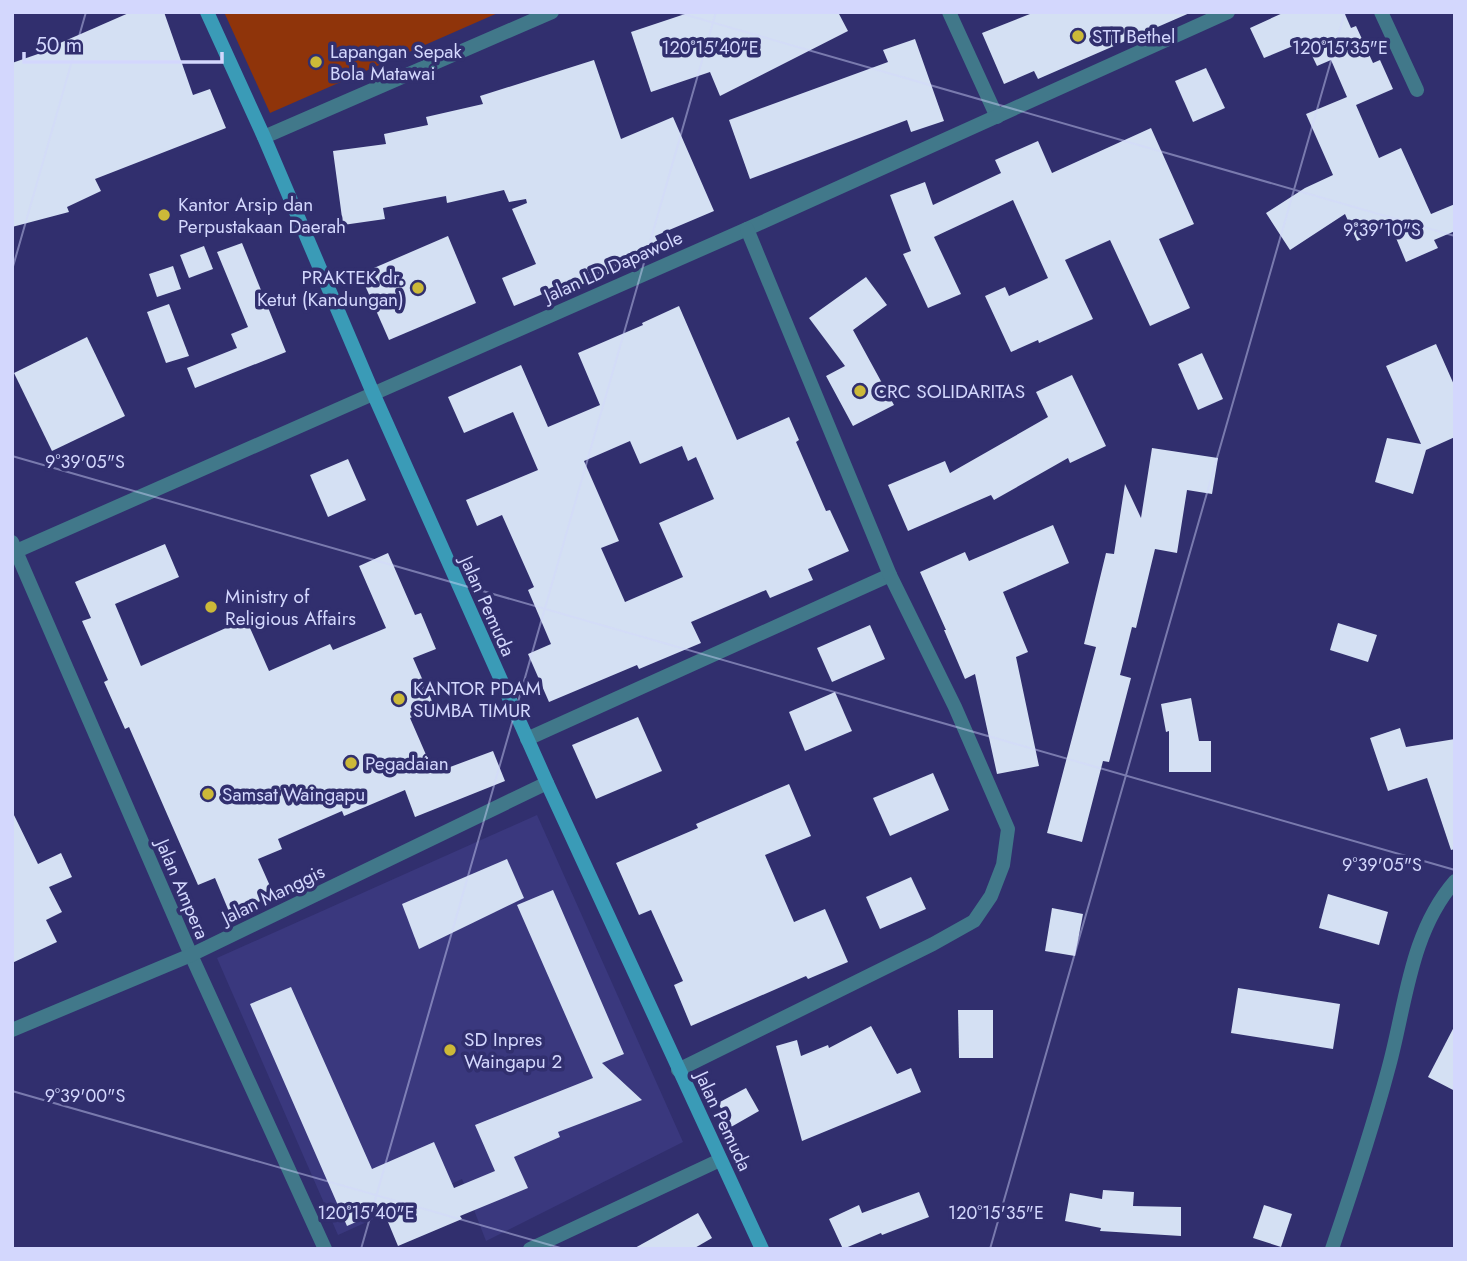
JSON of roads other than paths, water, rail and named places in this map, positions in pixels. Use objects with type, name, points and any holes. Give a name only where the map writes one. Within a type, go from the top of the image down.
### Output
[{"type":"street","name":"Jalan Pemuda","points":[[206,12],[264,137],[373,393],[527,739],[762,1249]]},
{"type":"street","points":[[264,137],[552,12]]},
{"type":"street","points":[[949,12],[996,117]]},
{"type":"street","name":"Jalan LD Dapawole","points":[[14,549],[747,229],[1228,12]]},
{"type":"street","points":[[1381,12],[1417,90]]},
{"type":"street","points":[[678,1070],[933,944],[974,920],[991,896],[1003,865],[1009,829],[955,707],[890,575],[747,229]]},
{"type":"street","name":"Jalan Ampera","points":[[14,549],[191,954],[325,1249]]},
{"type":"street","points":[[527,739],[890,575]]},
{"type":"street","name":"Jalan Manggis","points":[[12,1030],[191,954],[547,783]]},
{"type":"street","points":[[1332,1249],[1389,1070],[1420,939],[1440,898],[1455,881]]},
{"type":"street","points":[[530,1249],[720,1160]]},
{"type":"place","name":"STT Bethel","points":[[1078,36]]},
{"type":"place","name":"Lapangan Sepak Bola Matawai","points":[[316,62]]},
{"type":"place","name":"Kantor Arsip dan Perpustakaan Daerah","points":[[164,215]]},
{"type":"place","name":"PRAKTEK dr. Ketut (Kandungan)","points":[[418,288]]},
{"type":"place","name":"CRC SOLIDARITAS","points":[[860,391]]},
{"type":"place","name":"Ministry of Religious Affairs","points":[[211,607]]},
{"type":"place","name":"KANTOR PDAM SUMBA TIMUR","points":[[399,699]]},
{"type":"place","name":"Pegadaian","points":[[351,763]]},
{"type":"place","name":"Samsat Waingapu","points":[[208,794]]},
{"type":"place","name":"SD Inpres Waingapu 2","points":[[450,1050]]}]
